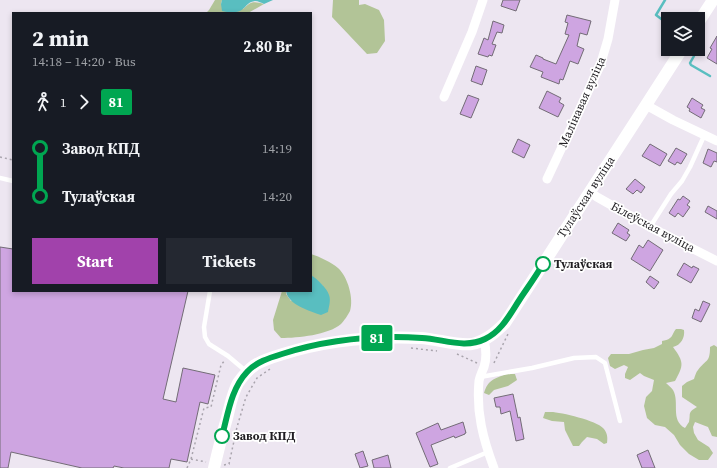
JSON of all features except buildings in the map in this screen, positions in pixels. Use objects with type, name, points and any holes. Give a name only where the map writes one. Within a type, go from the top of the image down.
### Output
[{"type":"main road","points":[[705,12],[711,2]]},
{"type":"main road","name":"Тулаўская вуліца","points":[[484,339],[496,332],[505,323],[678,56]]},
{"type":"main road","points":[[214,465],[232,397],[238,384],[247,372],[267,359],[308,347],[340,341],[400,337],[424,338],[472,344],[484,339]]},
{"type":"street","points":[[444,97],[472,32],[482,0]]},
{"type":"street","name":"Малінавая вуліца","points":[[547,179],[600,66],[608,39],[615,0]]},
{"type":"street","points":[[646,105],[704,136],[717,141]]},
{"type":"street","name":"Білеўская вуліца","points":[[590,192],[650,227],[717,261]]},
{"type":"street","points":[[484,339],[486,350],[484,366],[480,377],[478,396],[479,416],[488,452],[494,468]]},
{"type":"lane","points":[[650,227],[671,194],[682,181],[704,136]]},
{"type":"lane","points":[[0,178],[12,181]]},
{"type":"lane","points":[[210,292],[204,327],[205,337],[210,344],[228,356],[247,372]]},
{"type":"lane","points":[[480,377],[532,368],[574,358],[596,358],[605,363],[620,420]]},
{"type":"lane","points":[[450,468],[488,452]]},
{"type":"path","points":[[0,157],[12,160]]},
{"type":"path","points":[[407,348],[437,351]]},
{"type":"path","points":[[452,352],[480,364]]},
{"type":"path","points":[[187,468],[191,459],[204,408],[211,406],[221,365],[228,356]]},
{"type":"path","points":[[191,459],[214,465],[229,464],[237,427],[246,397],[257,378],[273,367]]},
{"type":"green space","points":[[215,0],[222,0],[221,4],[243,9],[248,4],[253,2],[264,4],[250,12],[207,12]]},
{"type":"green space","points":[[333,0],[359,0],[359,5],[365,4],[379,10],[384,20],[385,41],[377,53],[367,54],[332,17]]},
{"type":"green space","points":[[312,254],[322,258],[338,268],[345,277],[351,294],[350,311],[346,318],[341,324],[329,331],[304,336],[281,338],[274,330],[273,320],[282,292],[286,292],[291,301],[323,286],[312,276]]},
{"type":"green space","points":[[676,329],[684,330],[682,341],[673,347],[682,364],[675,381],[666,383],[673,390],[676,400],[676,416],[680,425],[685,428],[689,422],[690,413],[697,407],[682,397],[682,386],[694,379],[697,371],[709,356],[710,347],[714,345],[717,347],[717,437],[712,436],[708,427],[695,422],[693,427],[694,433],[698,440],[709,447],[713,453],[708,460],[699,460],[689,454],[680,445],[674,435],[665,427],[655,425],[647,418],[644,406],[646,397],[652,391],[654,380],[640,373],[630,380],[625,378],[628,367],[624,365],[615,369],[610,366],[608,358],[611,354],[629,354],[654,348],[662,344],[662,341],[671,337]]},
{"type":"green space","points":[[506,374],[515,374],[517,380],[508,386],[494,390],[489,395],[484,393],[487,385]]},
{"type":"green space","points":[[545,412],[556,412],[570,415],[599,425],[606,433],[607,443],[604,444],[597,439],[587,437],[579,446],[573,446],[565,430],[564,422],[552,421],[543,418]]},
{"type":"water","points":[[222,0],[273,0],[264,4],[253,1],[242,10],[236,12],[222,11]]},
{"type":"water","points":[[312,276],[319,281],[328,292],[330,303],[328,312],[321,315],[300,307],[288,296],[286,292],[312,292]]},
{"type":"waterway","points":[[661,19],[656,15],[665,0]]},
{"type":"waterway","points":[[694,56],[690,63],[691,65],[710,76]]},
{"type":"bus line","name":"81","points":[[222,436],[232,397],[238,384],[247,372],[267,359],[308,347],[340,341],[374,338],[424,338],[472,344],[496,332],[505,323],[543,264]]},
{"type":"place","name":"Тулаўская","points":[[543,264]]},
{"type":"place","name":"Завод КПД","points":[[222,436]]}]
